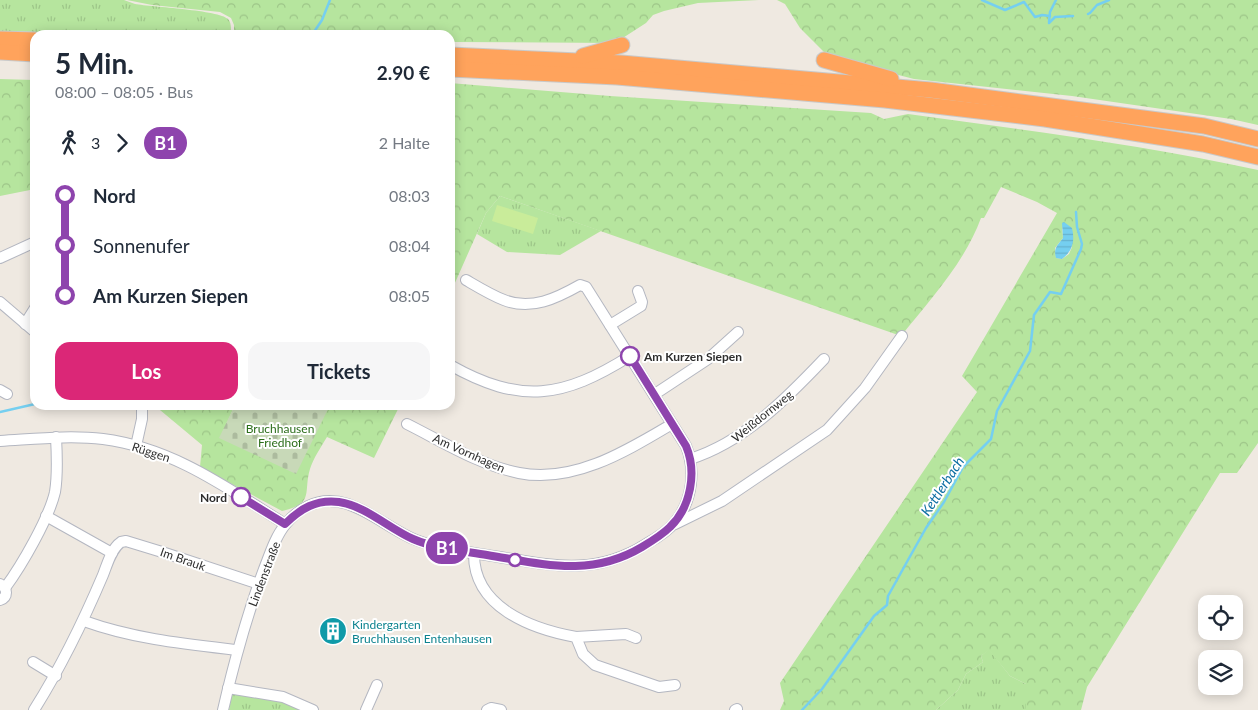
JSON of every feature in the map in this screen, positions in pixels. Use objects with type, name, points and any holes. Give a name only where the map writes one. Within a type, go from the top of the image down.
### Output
[{"type":"highway","points":[[0,39],[30,40]]},
{"type":"highway","points":[[508,58],[527,54],[584,56],[622,46]]},
{"type":"highway","points":[[0,52],[30,54]]},
{"type":"highway","points":[[455,55],[621,63],[931,90],[1204,126],[1258,139]]},
{"type":"highway","points":[[824,60],[931,90]]},
{"type":"highway","points":[[455,69],[617,77],[884,100],[1045,120],[1203,144],[1258,156]]},
{"type":"street","points":[[0,258],[30,244]]},
{"type":"street","points":[[466,280],[505,301],[524,304],[549,301],[580,285],[584,285],[655,394],[686,446],[690,459],[691,478],[689,494],[685,507],[674,524]]},
{"type":"street","points":[[608,322],[641,306],[642,302],[638,292]]},
{"type":"street","points":[[0,302],[30,328]]},
{"type":"street","points":[[25,324],[30,316]]},
{"type":"street","points":[[655,394],[698,366],[723,347],[738,332]]},
{"type":"street","points":[[674,524],[722,501],[827,430],[865,388],[902,336]]},
{"type":"street","points":[[455,368],[469,376],[500,387],[520,391],[543,391],[583,382],[597,376],[630,356]]},
{"type":"street","name":"Weißdornweg","points":[[690,459],[721,448],[762,418],[824,358]]},
{"type":"street","points":[[136,446],[142,410]]},
{"type":"street","name":"Am Vornhagen","points":[[407,424],[492,465],[514,472],[535,475],[579,469],[602,462],[631,448],[672,424]]},
{"type":"street","points":[[0,600],[6,595],[2,586],[22,562],[46,516],[52,500],[56,481],[56,437]]},
{"type":"street","name":"Rüggen","points":[[0,440],[56,437],[104,440],[136,446],[184,463],[285,524]]},
{"type":"street","name":"Lindenstraße","points":[[223,710],[237,650],[274,545],[285,524],[296,513],[309,505],[341,502],[366,512],[414,539],[438,546],[474,553],[580,567],[617,559],[650,542],[674,524]]},
{"type":"street","points":[[34,710],[56,676],[84,621],[112,553],[46,516]]},
{"type":"street","name":"Im Brauk","points":[[112,553],[118,544],[126,542],[259,584]]},
{"type":"street","points":[[474,553],[474,568],[485,592],[508,613],[524,621],[576,637],[626,634],[636,638]]},
{"type":"street","points":[[84,621],[109,630],[139,637],[237,650]]},
{"type":"street","points":[[576,637],[586,658],[600,667],[659,687],[675,685]]},
{"type":"street","points":[[33,662],[56,676]]},
{"type":"street","points":[[366,710],[377,685]]},
{"type":"street","points":[[228,688],[283,697],[313,710]]},
{"type":"street","points":[[487,710],[491,708],[501,710]]},
{"type":"green space","points":[[0,0],[124,0],[135,4],[212,13],[228,19],[231,25],[231,30],[0,31]]},
{"type":"green space","points":[[127,0],[759,0],[698,3],[664,11],[653,15],[646,23],[615,43],[455,42],[455,30],[234,30],[231,18],[220,12],[152,5]]},
{"type":"green space","points":[[777,0],[1258,0],[1258,125],[1231,119],[1072,96],[914,79],[848,62],[827,55],[800,28],[785,4]]},
{"type":"green space","points":[[0,79],[30,80],[30,190],[0,196]]},
{"type":"green space","points":[[455,83],[610,96],[871,113],[884,119],[908,114],[1171,153],[1258,170],[1258,443],[1237,473],[1220,473],[1087,687],[1081,710],[1026,710],[1026,684],[1010,676],[989,650],[981,656],[983,662],[966,674],[958,690],[936,710],[780,710],[784,701],[780,683],[977,392],[962,376],[1057,213],[1037,202],[1001,187],[984,218],[981,218],[966,250],[956,265],[901,336],[500,196],[486,213],[455,283]],"holes":[[[1062,226],[1072,247],[1069,254],[1062,259],[1056,258],[1055,248],[1063,238]]]},
{"type":"green space","points":[[500,196],[601,231],[560,255],[507,252],[477,234],[486,213]]},
{"type":"green space","points":[[497,205],[538,218],[533,234],[492,221]]},
{"type":"green space","points":[[160,410],[233,410],[220,438],[327,410],[398,410],[374,458],[327,437],[311,465],[304,501],[299,505],[282,511],[200,467],[202,445]]},
{"type":"green space","name":"Bruchhausen Friedhof","points":[[233,410],[328,410],[296,474],[219,438]]},
{"type":"green space","points":[[989,649],[1010,676],[1026,684],[1026,710],[936,710],[958,690],[966,674],[983,662],[981,656]]},
{"type":"green space","points":[[232,693],[293,701],[310,710],[229,710]]},
{"type":"water","points":[[1064,222],[1072,228],[1073,241],[1071,249],[1062,259],[1056,258],[1055,252],[1056,247],[1063,238],[1062,223]]},
{"type":"waterway","points":[[315,30],[322,20],[330,0]]},
{"type":"waterway","points":[[982,0],[1005,10],[1024,2],[1035,17],[1042,15],[1050,16]]},
{"type":"waterway","name":"Kettlerbach","points":[[1049,22],[1050,12],[1056,0]]},
{"type":"waterway","points":[[1088,14],[1097,5],[1109,0]]},
{"type":"waterway","points":[[1049,23],[1055,17],[1073,16]]},
{"type":"waterway","name":"Kettlerbach","points":[[802,710],[822,689],[874,616],[887,605],[888,596],[963,467],[991,439],[997,411],[1030,351],[1034,315],[1050,292],[1061,294],[1081,249],[1082,244],[1077,227],[1076,212]]},
{"type":"waterway","points":[[0,412],[30,405]]},
{"type":"bus line","name":"B1","points":[[241,497],[285,524],[296,513],[309,505],[322,502],[346,503],[414,539],[450,549],[566,566],[580,567],[606,563],[630,554],[664,533],[674,524],[685,507],[691,478],[690,459],[686,446],[630,356]]},
{"type":"place","name":"Am Kurzen Siepen","points":[[630,356]]},
{"type":"place","name":"Nord","points":[[241,497]]},
{"type":"place","name":"Kindergarten Bruchhausen Entenhausen","points":[[333,631]]}]
